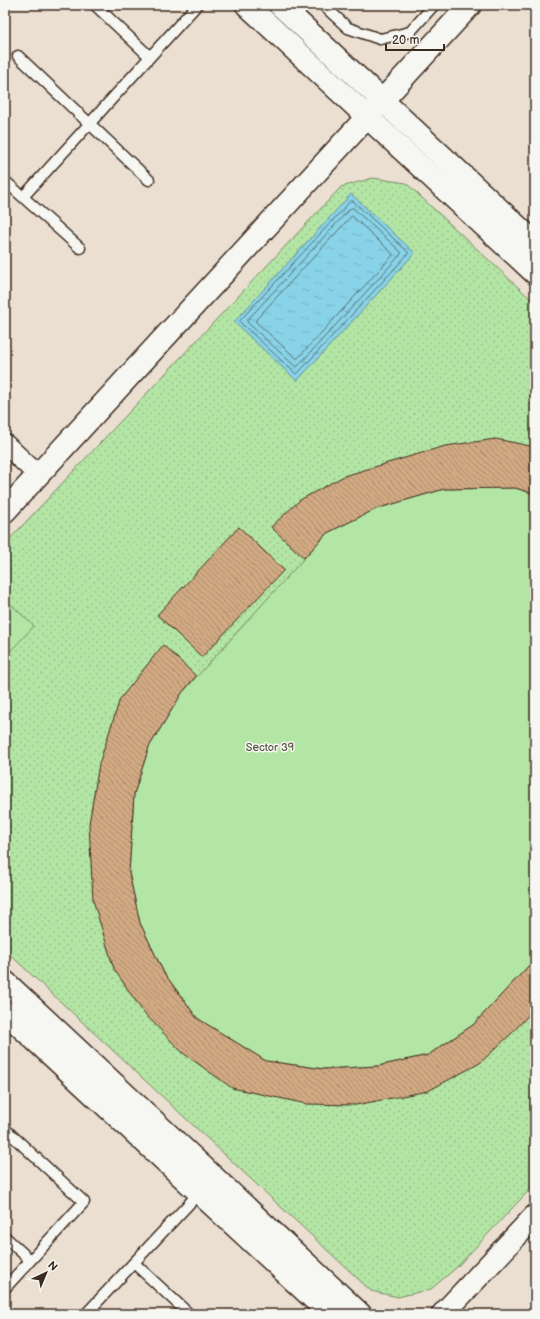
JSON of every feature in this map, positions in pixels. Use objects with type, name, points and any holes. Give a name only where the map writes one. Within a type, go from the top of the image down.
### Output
[{"type":"street","points":[[247,5],[535,273]]},
{"type":"street","points":[[280,5],[535,243]]},
{"type":"street","points":[[5,511],[470,5]]},
{"type":"street","points":[[5,444],[38,475]]},
{"type":"street","points":[[5,982],[360,1314]]},
{"type":"street","points":[[5,1012],[200,1193],[321,1311]]},
{"type":"street","points":[[443,1314],[535,1216]]},
{"type":"lane","points":[[95,5],[150,57]]},
{"type":"lane","points":[[23,197],[197,5]]},
{"type":"lane","points":[[323,5],[348,28],[380,39],[410,32],[434,5]]},
{"type":"lane","points":[[18,56],[149,180]]},
{"type":"lane","points":[[5,181],[80,248]]},
{"type":"lane","points":[[5,1129],[84,1202],[5,1288]]},
{"type":"lane","points":[[86,1314],[200,1193]]},
{"type":"lane","points":[[5,1237],[30,1260]]},
{"type":"lane","points":[[134,1263],[189,1314]]},
{"type":"green space","name":"Sector 39","points":[[373,178],[406,183],[535,303],[535,1184],[456,1268],[431,1289],[398,1297],[371,1291],[5,950],[5,544],[341,187]]},
{"type":"green space","points":[[515,488],[535,494],[535,959],[473,1025],[428,1055],[378,1066],[324,1069],[266,1061],[197,1018],[164,973],[140,923],[129,873],[134,794],[149,747],[182,693],[327,533],[376,509],[444,489]]},
{"type":"green space","points":[[5,599],[34,626],[5,657]]},
{"type":"water","points":[[351,194],[415,253],[297,381],[234,322]]},
{"type":"building","points":[[496,439],[535,447],[535,494],[515,488],[444,489],[376,509],[327,533],[304,558],[271,527],[300,500],[344,476],[445,446]]},
{"type":"building","points":[[239,527],[284,570],[202,657],[157,615]]},
{"type":"building","points":[[163,645],[196,676],[182,693],[149,747],[134,794],[129,873],[140,923],[164,973],[197,1018],[266,1061],[324,1069],[378,1066],[428,1055],[473,1025],[535,959],[535,1008],[512,1033],[480,1063],[428,1091],[356,1105],[307,1104],[232,1088],[183,1053],[143,1012],[114,969],[93,900],[89,824],[99,764],[120,699]]}]
